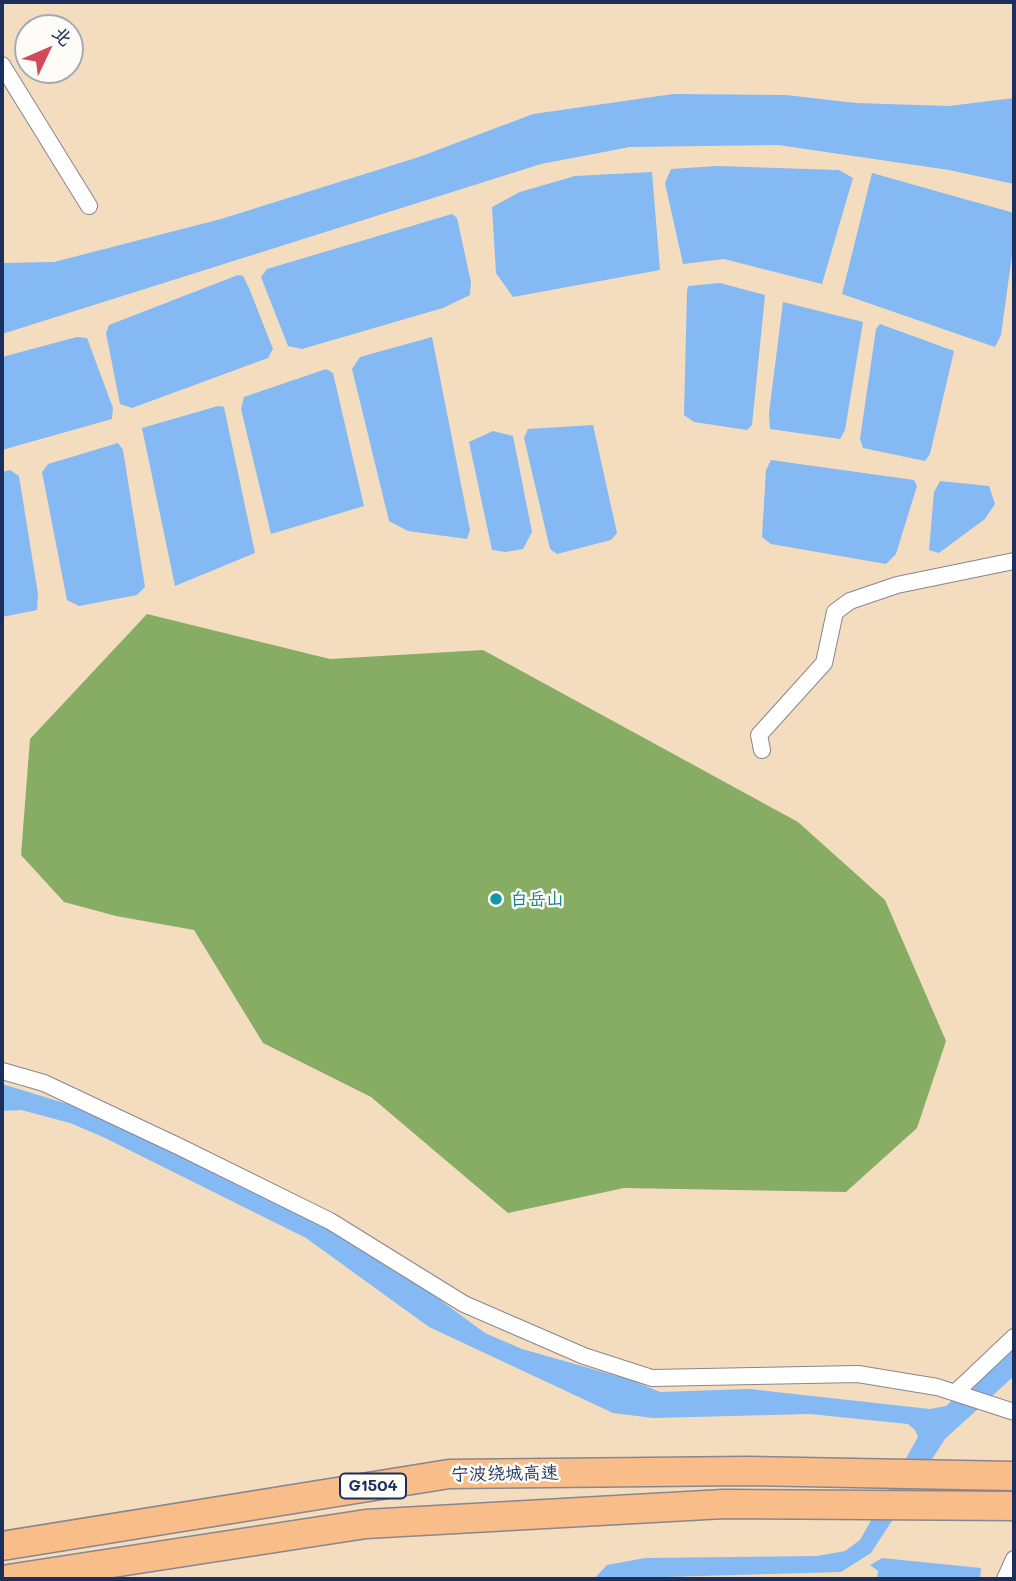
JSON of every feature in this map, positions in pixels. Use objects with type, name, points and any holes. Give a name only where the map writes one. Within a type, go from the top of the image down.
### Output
[{"type":"highway","name":"宁波绕城高速","points":[[2,1546],[449,1474],[748,1471],[1014,1476]]},
{"type":"highway","name":"G1504","points":[[8,1579],[366,1524],[724,1504],[1014,1506]]},
{"type":"street","points":[[2,65],[89,206]]},
{"type":"street","points":[[762,750],[759,735],[824,663],[835,612],[850,601],[897,585],[1014,561]]},
{"type":"street","points":[[2,1072],[44,1083],[193,1153],[330,1222],[464,1304],[584,1356],[652,1378],[858,1374],[956,1391],[1014,1412]]},
{"type":"street","points":[[956,1391],[1014,1337]]},
{"type":"street","points":[[1005,1579],[1014,1559]]},
{"type":"green space","points":[[147,614],[330,659],[483,650],[798,822],[885,900],[946,1041],[917,1128],[846,1192],[624,1188],[508,1213],[371,1097],[263,1043],[194,930],[116,916],[64,902],[21,855],[30,739]]},
{"type":"water","points":[[673,94],[786,95],[856,103],[949,106],[1014,98],[1014,184],[949,170],[778,145],[630,147],[541,164],[2,334],[2,263],[54,262],[221,219],[419,157],[533,114]]},
{"type":"water","points":[[717,166],[839,170],[853,178],[822,284],[724,259],[683,264],[665,183],[671,169]]},
{"type":"water","points":[[652,172],[660,270],[513,297],[496,273],[492,207],[520,192],[575,176]]},
{"type":"water","points":[[872,173],[1014,213],[1014,241],[1001,335],[995,347],[842,294]]},
{"type":"water","points":[[452,214],[457,218],[471,282],[470,295],[443,308],[302,349],[288,346],[261,277],[267,269]]},
{"type":"water","points":[[238,275],[243,276],[249,288],[273,349],[268,358],[132,408],[120,404],[106,333],[109,325]]},
{"type":"water","points":[[720,283],[765,295],[752,425],[747,430],[694,422],[684,415],[688,286]]},
{"type":"water","points":[[783,302],[863,322],[845,430],[840,439],[770,429],[769,413]]},
{"type":"water","points":[[880,324],[954,351],[930,454],[925,461],[863,448],[860,439],[876,329]]},
{"type":"water","points":[[77,337],[87,338],[113,408],[112,419],[2,450],[2,357]]},
{"type":"water","points":[[432,337],[470,530],[467,539],[408,531],[389,521],[352,369],[360,357]]},
{"type":"water","points":[[326,369],[333,373],[364,506],[271,534],[241,409],[244,397]]},
{"type":"water","points":[[218,406],[224,407],[255,553],[175,586],[142,428]]},
{"type":"water","points":[[593,425],[617,533],[611,540],[557,554],[550,549],[524,438],[528,429]]},
{"type":"water","points":[[493,431],[513,436],[532,532],[523,549],[506,552],[492,550],[469,442]]},
{"type":"water","points":[[118,443],[123,450],[145,587],[137,595],[79,606],[67,600],[42,472],[48,464]]},
{"type":"water","points":[[771,460],[914,480],[917,486],[896,554],[886,564],[771,544],[762,537],[766,470]]},
{"type":"water","points":[[10,470],[19,476],[38,594],[37,610],[2,617],[2,472]]},
{"type":"water","points":[[940,481],[989,486],[995,504],[985,519],[939,553],[929,550],[934,492]]},
{"type":"water","points":[[2,1084],[84,1109],[323,1224],[394,1266],[485,1333],[522,1349],[631,1380],[660,1392],[749,1389],[930,1409],[946,1406],[1014,1343],[1014,1376],[945,1439],[871,1553],[841,1572],[594,1579],[607,1565],[645,1558],[817,1556],[845,1551],[860,1540],[918,1437],[915,1430],[908,1424],[810,1414],[653,1418],[613,1413],[429,1327],[306,1238],[103,1137],[70,1123],[21,1110],[2,1111]]},
{"type":"water","points":[[882,1558],[981,1568],[980,1579],[877,1579],[878,1571],[870,1565]]},
{"type":"place","name":"白岳山","points":[[496,899]]}]
